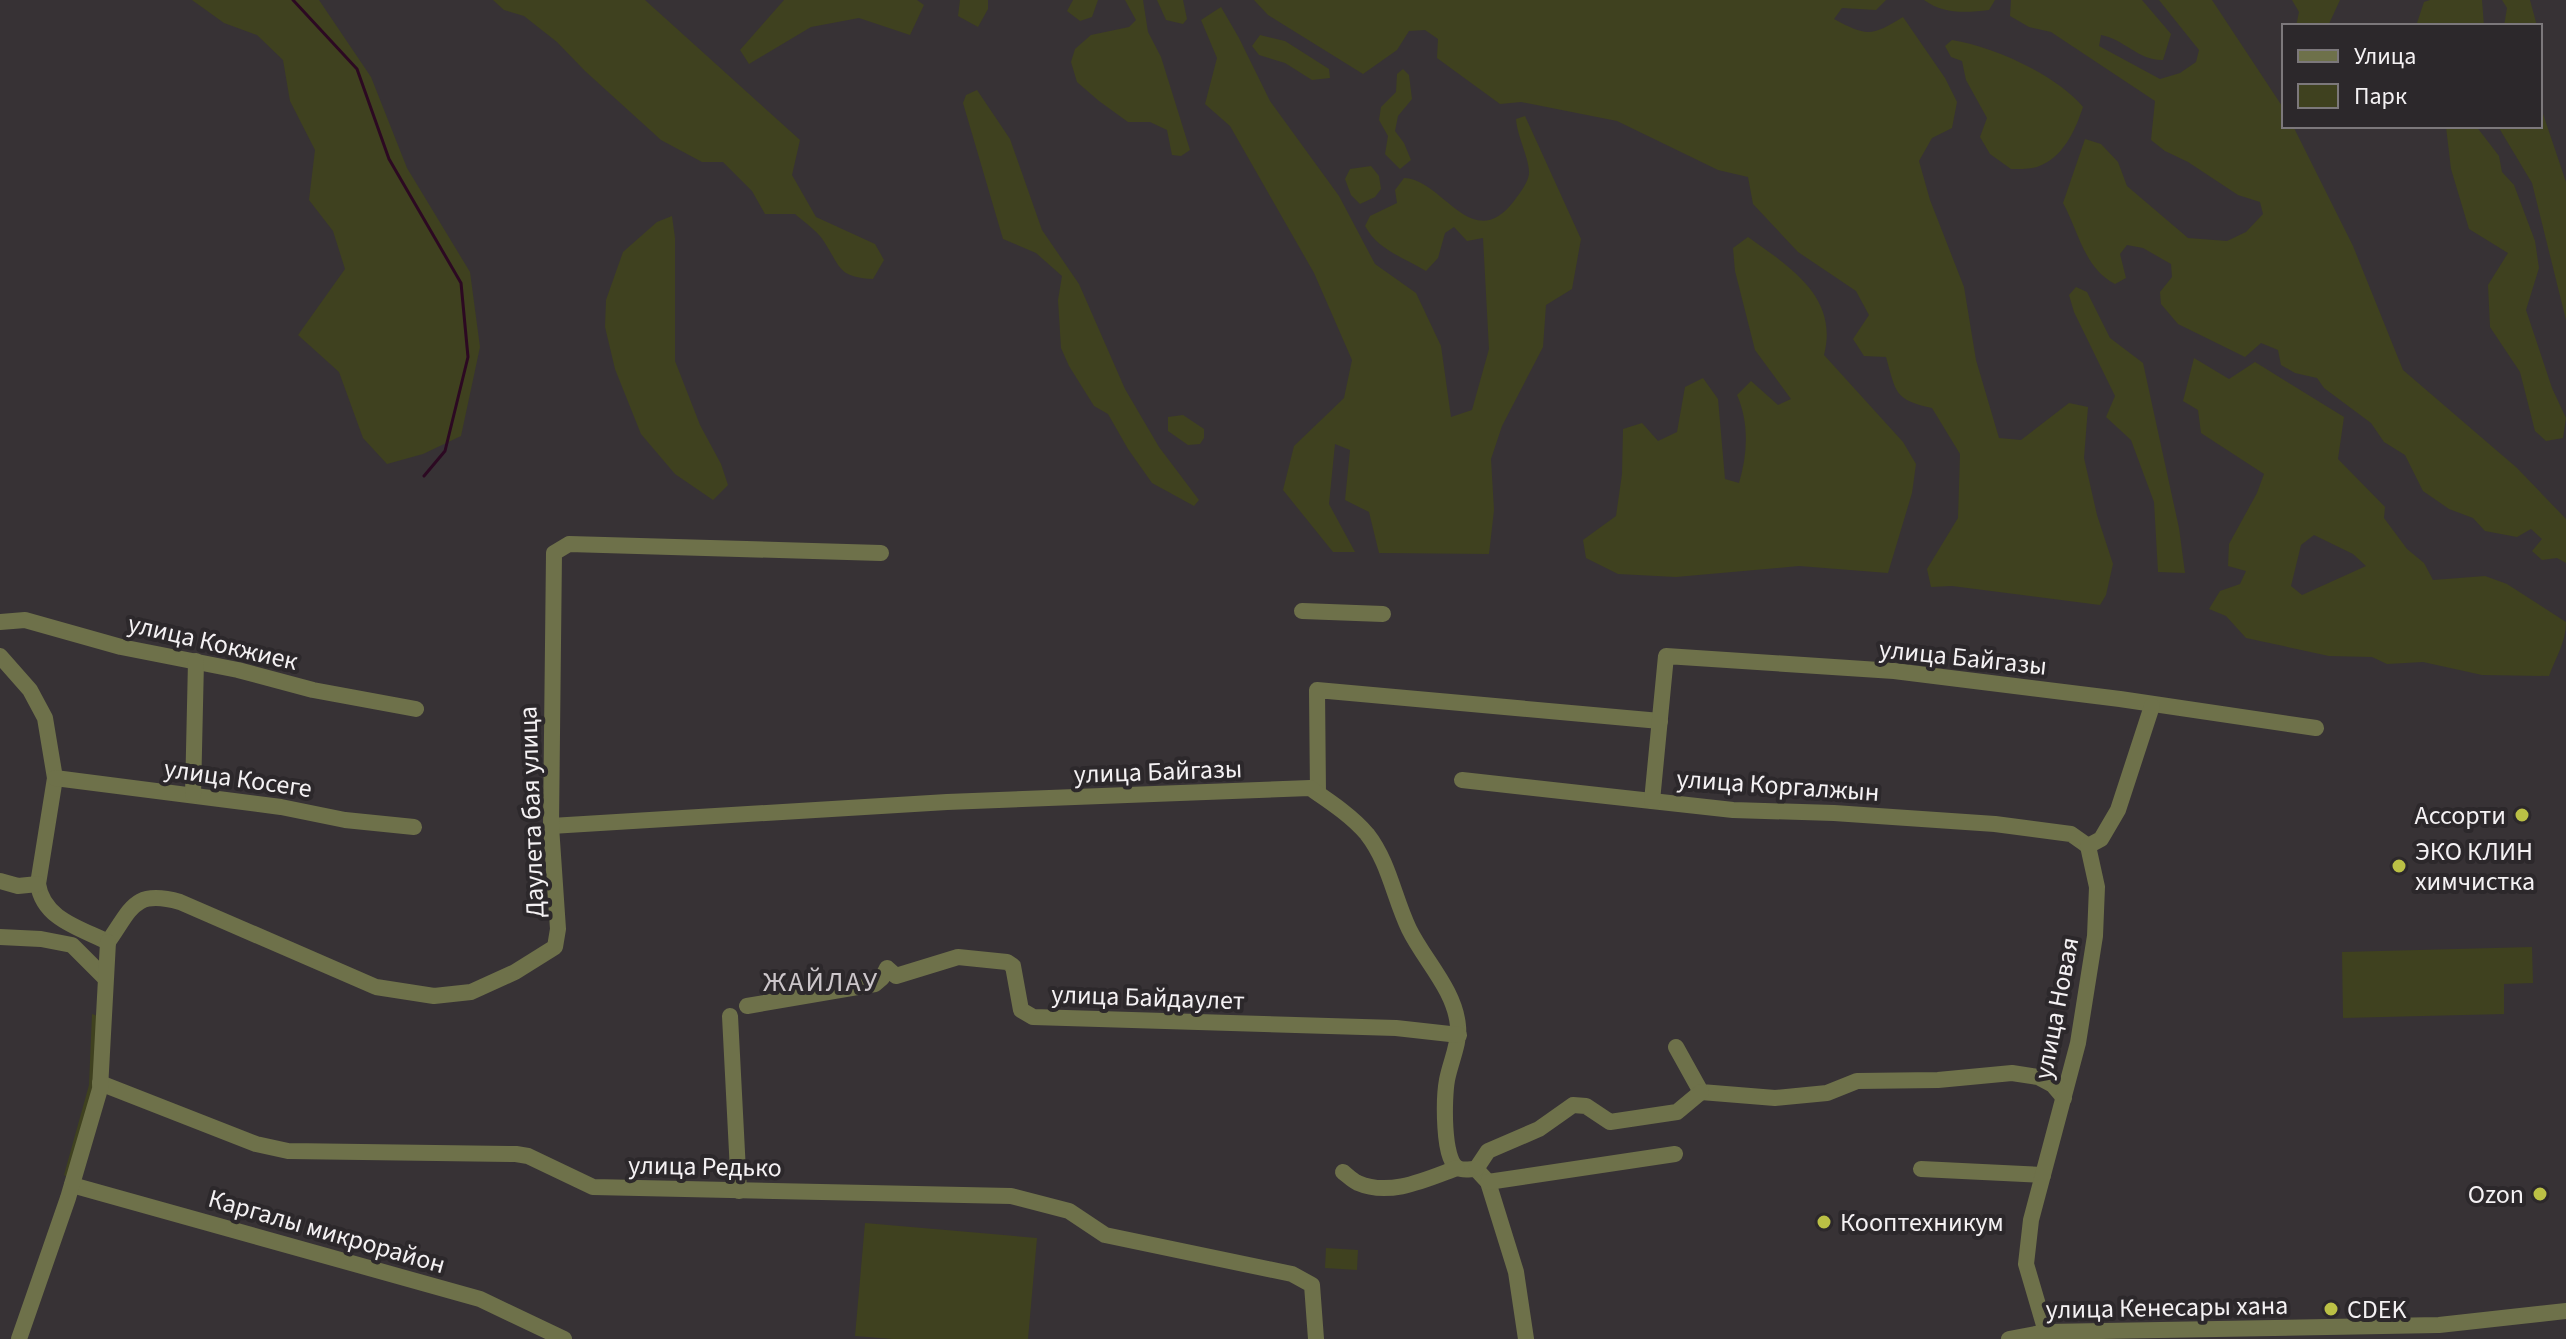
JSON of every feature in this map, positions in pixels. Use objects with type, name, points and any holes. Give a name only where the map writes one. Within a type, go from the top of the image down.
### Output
[{"type":"street","name":"Даулета бая улица","points":[[108,942],[135,903],[159,896],[180,902],[376,987],[434,996],[471,992],[515,972],[555,947],[558,929],[551,826],[554,553],[569,544],[881,553]]},
{"type":"street","points":[[1302,611],[1383,614]]},
{"type":"street","name":"улица Кокжиек","points":[[0,622],[25,620],[121,647],[196,661],[313,690],[416,709]]},
{"type":"street","points":[[0,656],[42,709],[55,778],[38,884],[40,897],[50,912],[108,942],[100,1083],[72,1185],[19,1339]]},
{"type":"street","name":"улица Байгазы","points":[[1652,801],[1666,656],[1894,671],[2120,699],[2316,728]]},
{"type":"street","points":[[193,795],[196,661]]},
{"type":"street","points":[[1457,1168],[1448,1151],[1445,1114],[1446,1084],[1459,1035],[1457,1016],[1440,979],[1408,927],[1396,891],[1375,846],[1365,831],[1318,793],[1317,690],[1660,721]]},
{"type":"street","points":[[2088,846],[2101,839],[2118,810],[2152,706]]},
{"type":"street","name":"улица Косеге","points":[[55,778],[414,827]]},
{"type":"street","name":"улица Коргалжын","points":[[1462,780],[1733,810],[1995,824],[2071,834],[2088,846]]},
{"type":"street","name":"улица Байгазы","points":[[551,826],[947,802],[1310,788],[1318,793]]},
{"type":"street","name":"улица Новая","points":[[2046,1332],[2026,1264],[2031,1220],[2078,1043],[2095,936],[2097,887],[2088,846]]},
{"type":"street","points":[[0,881],[18,886],[38,884]]},
{"type":"street","points":[[0,937],[41,939],[72,945],[105,978]]},
{"type":"street","name":"улица Байдаулет","points":[[747,1006],[875,984],[887,968],[896,976],[958,957],[1007,962],[1013,966],[1021,1010],[1033,1017],[1396,1028],[1459,1035]]},
{"type":"street","points":[[730,1016],[739,1191]]},
{"type":"street","points":[[1676,1047],[1701,1092]]},
{"type":"street","points":[[1476,1169],[1488,1151],[1539,1129],[1573,1105],[1586,1106],[1610,1122],[1677,1112],[1701,1092],[1775,1098],[1827,1093],[1857,1081],[1938,1080],[2012,1073],[2038,1077],[2053,1085],[2064,1098]]},
{"type":"street","name":"улица Редько","points":[[100,1083],[256,1144],[288,1151],[516,1154],[528,1156],[593,1187],[1011,1196],[1069,1211],[1105,1235],[1292,1274],[1312,1285],[1316,1339]]},
{"type":"street","points":[[1488,1182],[1675,1154]]},
{"type":"street","points":[[1343,1172],[1358,1184],[1388,1188],[1416,1185],[1457,1168],[1476,1169],[1488,1182],[1516,1272],[1526,1339]]},
{"type":"street","points":[[1921,1169],[2043,1175]]},
{"type":"street","name":"Каргалы микрорайон","points":[[72,1185],[480,1299],[564,1339]]},
{"type":"street","name":"улица Кенесары хана","points":[[2009,1339],[2046,1332],[2439,1325],[2566,1311]]},
{"type":"green space","points":[[192,0],[319,0],[371,77],[407,168],[470,272],[480,347],[461,436],[423,454],[387,464],[363,438],[339,372],[298,335],[345,269],[333,231],[309,200],[315,150],[290,101],[283,60],[257,35],[224,23]]},
{"type":"green space","points":[[493,0],[645,0],[800,140],[792,175],[816,217],[875,244],[884,260],[873,279],[853,276],[841,269],[820,236],[795,214],[765,214],[752,191],[723,162],[702,162],[661,140],[557,42],[524,16],[504,10]]},
{"type":"green space","points":[[784,0],[917,0],[924,5],[910,35],[859,18],[811,27],[749,64],[740,50]]},
{"type":"green space","points":[[960,0],[988,0],[988,9],[978,27],[958,16]]},
{"type":"green space","points":[[1073,0],[1098,0],[1092,17],[1080,21],[1067,11]]},
{"type":"green space","points":[[1125,0],[1143,0],[1148,32],[1161,57],[1190,150],[1181,156],[1172,155],[1167,130],[1150,122],[1128,122],[1077,82],[1071,62],[1075,49],[1091,35],[1129,27],[1136,20]]},
{"type":"green space","points":[[1157,0],[1183,0],[1187,19],[1183,24],[1166,20]]},
{"type":"green space","points":[[1254,0],[1886,0],[1876,10],[1842,8],[1834,19],[1854,29],[1869,32],[1903,17],[1945,78],[1957,102],[1952,128],[1932,138],[1919,161],[1930,200],[1964,287],[1976,360],[1999,438],[2021,440],[2069,403],[2088,407],[2084,458],[2097,515],[2113,564],[2106,595],[2100,605],[1952,586],[1931,587],[1927,569],[1958,518],[1960,454],[1932,408],[1910,402],[1898,393],[1886,357],[1864,356],[1853,339],[1869,315],[1856,291],[1798,252],[1753,204],[1748,177],[1718,170],[1617,121],[1521,102],[1500,104],[1437,58],[1438,39],[1425,30],[1409,31],[1397,50],[1363,74],[1268,15]]},
{"type":"green space","points":[[1924,0],[1995,0],[1989,10],[1963,12],[1939,8]]},
{"type":"green space","points":[[2011,0],[2142,0],[2171,34],[2163,60],[2146,57],[2101,35],[2099,46],[2160,79],[2180,73],[2196,62],[2199,50],[2159,0],[2212,0],[2282,106],[2282,128],[2294,128],[2353,246],[2403,370],[2517,468],[2566,519],[2566,563],[2557,558],[2542,560],[2532,551],[2542,539],[2531,529],[2517,537],[2485,531],[2473,518],[2449,509],[2423,491],[2405,455],[2384,442],[2371,423],[2324,388],[2317,378],[2295,373],[2281,365],[2278,350],[2261,343],[2245,357],[2178,324],[2161,304],[2160,292],[2172,277],[2171,264],[2143,248],[2127,245],[2120,254],[2126,278],[2115,284],[2096,269],[2063,203],[2085,139],[2101,144],[2118,162],[2127,186],[2188,238],[2227,241],[2246,232],[2263,214],[2260,202],[2238,195],[2151,140],[2155,101],[2051,32],[2029,27],[2010,16]]},
{"type":"green space","points":[[2292,0],[2340,0],[2329,24],[2296,24],[2299,12]]},
{"type":"green space","points":[[2482,0],[2484,24],[2417,24],[2424,2]]},
{"type":"green space","points":[[2502,0],[2530,0],[2536,24],[2504,24],[2507,8]]},
{"type":"green space","points":[[1221,7],[1270,101],[1339,196],[1375,264],[1416,293],[1441,346],[1451,417],[1472,410],[1489,349],[1483,238],[1467,241],[1454,227],[1445,233],[1438,258],[1426,271],[1384,247],[1365,226],[1370,216],[1397,203],[1395,190],[1404,178],[1432,190],[1471,218],[1485,221],[1499,216],[1514,201],[1528,177],[1528,162],[1516,119],[1525,116],[1581,239],[1572,289],[1546,305],[1543,347],[1502,426],[1491,459],[1494,510],[1489,554],[1379,553],[1369,512],[1345,500],[1350,450],[1335,444],[1329,504],[1355,552],[1333,552],[1283,490],[1294,446],[1344,398],[1352,360],[1314,273],[1230,126],[1205,104],[1217,58],[1201,20]]},
{"type":"green space","points":[[1260,35],[1285,41],[1329,69],[1330,78],[1312,80],[1285,63],[1259,55],[1252,46]]},
{"type":"green space","points":[[1952,40],[1986,48],[2041,73],[2072,95],[2083,107],[2072,134],[2054,157],[2037,167],[2011,169],[1990,154],[1980,137],[1987,118],[1966,80],[1962,61],[1951,57],[1945,46]]},
{"type":"green space","points":[[1403,69],[1409,75],[1412,99],[1398,116],[1395,131],[1411,160],[1400,169],[1385,154],[1388,136],[1379,120],[1381,107],[1396,92],[1397,74]]},
{"type":"green space","points":[[977,90],[1010,139],[1042,230],[1079,284],[1125,389],[1159,447],[1199,500],[1194,506],[1152,483],[1108,414],[1094,406],[1069,366],[1061,348],[1058,300],[1062,276],[1036,253],[1003,239],[963,103],[966,95]]},
{"type":"green space","points":[[2542,111],[2566,182],[2566,320],[2532,183],[2499,128],[2542,128]]},
{"type":"green space","points":[[2446,128],[2478,128],[2499,156],[2502,172],[2514,185],[2535,241],[2539,268],[2526,310],[2552,388],[2566,418],[2563,438],[2546,441],[2535,431],[2520,372],[2490,327],[2488,285],[2508,253],[2469,229],[2451,169]]},
{"type":"green space","points":[[1371,166],[1379,176],[1381,189],[1375,197],[1360,204],[1351,195],[1345,179],[1350,169]]},
{"type":"green space","points":[[672,216],[675,238],[675,361],[728,485],[713,500],[675,474],[641,434],[615,369],[605,327],[606,300],[623,252],[657,222]]},
{"type":"green space","points":[[1748,237],[1794,272],[1818,300],[1827,335],[1824,355],[1903,442],[1916,464],[1912,493],[1888,573],[1799,566],[1676,577],[1618,574],[1586,558],[1583,540],[1616,516],[1622,474],[1623,429],[1642,423],[1658,441],[1677,432],[1685,387],[1703,378],[1718,399],[1725,479],[1739,483],[1746,438],[1744,416],[1737,395],[1751,381],[1778,405],[1791,399],[1755,350],[1735,271],[1733,248]]},
{"type":"green space","points":[[2076,287],[2087,292],[2110,338],[2143,363],[2179,528],[2185,573],[2158,572],[2154,502],[2131,440],[2106,417],[2115,396],[2074,312],[2069,295]]},
{"type":"green space","points":[[2194,358],[2229,379],[2255,362],[2344,417],[2338,459],[2385,507],[2384,518],[2407,549],[2424,563],[2433,580],[2485,576],[2507,584],[2566,622],[2562,643],[2549,676],[2482,675],[2423,662],[2387,664],[2372,657],[2329,656],[2246,638],[2226,616],[2209,609],[2220,591],[2240,584],[2246,571],[2228,566],[2229,544],[2264,474],[2201,433],[2198,410],[2183,401]],"holes":[[[2314,535],[2353,554],[2366,566],[2302,595],[2291,586],[2301,545]]]},
{"type":"green space","points":[[1183,415],[1204,429],[1200,444],[1188,445],[1168,431],[1168,417]]},
{"type":"green space","points":[[2532,947],[2533,983],[2504,984],[2504,1014],[2343,1018],[2342,952]]},
{"type":"green space","points":[[92,1014],[98,1016],[96,1087],[72,1180],[64,1175],[89,1085]]},
{"type":"green space","points":[[865,1223],[1037,1238],[1028,1339],[855,1336]]},
{"type":"green space","points":[[1326,1248],[1358,1250],[1357,1270],[1325,1268]]},
{"type":"waterway","points":[[293,0],[357,69],[389,159],[461,283],[468,357],[445,451],[424,476]]},
{"type":"place","name":"Ассорти","points":[[2522,815]]},
{"type":"place","name":"ЭКО КЛИН химчистка","points":[[2399,866]]},
{"type":"place","name":"Ozon","points":[[2540,1194]]},
{"type":"place","name":"Кооптехникум","points":[[1824,1222]]},
{"type":"place","name":"CDEK","points":[[2331,1309]]},
{"type":"district","name":"ЖАЙЛАУ","points":[[821,981]]}]
